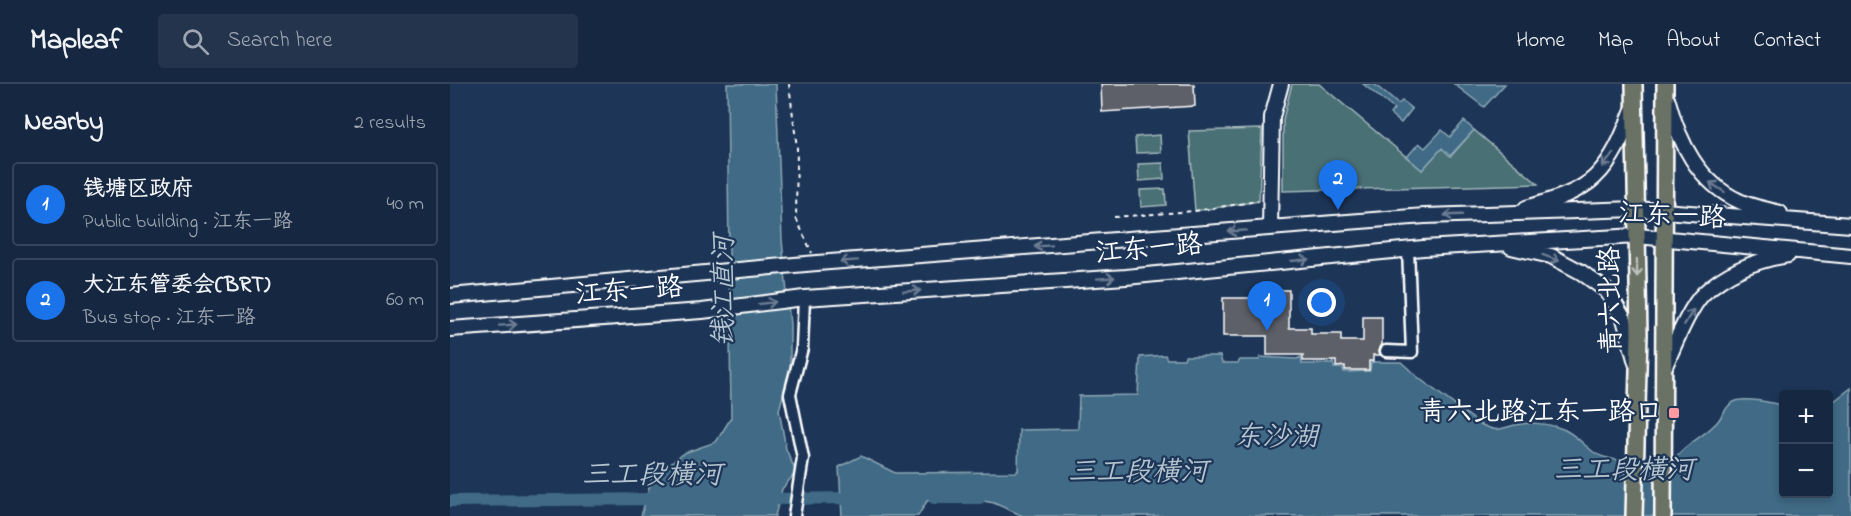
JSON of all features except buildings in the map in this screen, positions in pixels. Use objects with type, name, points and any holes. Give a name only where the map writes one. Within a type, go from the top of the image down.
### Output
[{"type":"main road","points":[[1270,228],[1272,117],[1281,84]]},
{"type":"main road","name":"青六北路","points":[[1634,84],[1638,371],[1634,516]]},
{"type":"main road","points":[[1665,88],[1674,123],[1691,159],[1707,180],[1739,201],[1810,221]]},
{"type":"main road","name":"青六北路","points":[[1663,516],[1665,88]]},
{"type":"main road","points":[[1511,213],[1565,195],[1594,178],[1617,148],[1634,107]]},
{"type":"main road","name":"江东一路","points":[[450,296],[817,263],[1425,216],[1636,209],[1851,225]]},
{"type":"main road","name":"江东一路","points":[[450,329],[702,311],[797,299],[1126,277],[1408,249],[1637,236],[1851,256]]},
{"type":"main road","points":[[1495,244],[1551,256],[1581,272],[1607,291],[1624,320],[1638,371]]},
{"type":"main road","points":[[1664,370],[1684,325],[1702,294],[1741,267],[1806,251]]},
{"type":"street","points":[[1386,351],[1417,352],[1408,249]]},
{"type":"street","points":[[794,516],[803,458],[790,394],[801,348],[797,299]]},
{"type":"path","points":[[789,84],[796,148],[796,218],[817,263]]},
{"type":"path","points":[[1114,217],[1195,211],[1270,199]]},
{"type":"green space","points":[[1292,84],[1319,84],[1422,170],[1442,148],[1451,156],[1474,130],[1538,184],[1283,191],[1283,119]]},
{"type":"green space","points":[[1262,129],[1259,201],[1195,211],[1189,131]]},
{"type":"green space","points":[[1160,135],[1161,152],[1136,153],[1135,137]]},
{"type":"green space","points":[[1163,163],[1164,179],[1139,181],[1138,164]]},
{"type":"green space","points":[[1165,189],[1166,205],[1141,207],[1140,190]]},
{"type":"water","points":[[727,84],[776,84],[782,240],[790,325],[790,369],[779,410],[786,449],[796,472],[782,489],[775,516],[641,516],[652,477],[684,453],[716,442],[731,418]]},
{"type":"water","points":[[1363,84],[1374,84],[1398,104],[1402,101],[1412,109],[1401,123],[1390,114],[1394,109]]},
{"type":"water","points":[[1454,84],[1505,84],[1484,107]]},
{"type":"water","points":[[1464,121],[1474,130],[1450,156],[1442,148],[1422,170],[1407,157],[1419,143],[1425,148],[1442,130],[1450,137]]},
{"type":"water","name":"东沙湖","points":[[1165,355],[1167,359],[1184,359],[1185,356],[1220,356],[1222,363],[1238,363],[1240,360],[1259,360],[1260,357],[1297,359],[1301,357],[1302,364],[1331,364],[1333,362],[1334,368],[1343,368],[1344,372],[1370,371],[1371,362],[1401,362],[1420,379],[1486,427],[1498,429],[1525,423],[1552,426],[1568,431],[1601,456],[1633,462],[1673,462],[1682,450],[1718,421],[1733,402],[1751,400],[1779,404],[1779,498],[1833,498],[1833,402],[1851,388],[1851,516],[1023,516],[994,503],[957,496],[927,501],[918,516],[842,516],[839,467],[861,456],[895,473],[1016,472],[1018,471],[1019,430],[1078,429],[1079,396],[1138,395],[1140,357]]},
{"type":"waterway","name":"三工段横河","points":[[763,499],[857,498]]},
{"type":"waterway","name":"三工段横河","points":[[934,498],[980,498]]},
{"type":"waterway","name":"三工段横河","points":[[450,501],[662,499]]},
{"type":"place","name":"大江东管委会(BRT)","points":[[1338,210]]},
{"type":"place","name":"钱塘区政府","points":[[1267,331]]},
{"type":"place","name":"青六北路江东一路口","points":[[1674,413]]},
{"type":"water label","name":"钱江直河","points":[[725,291]]}]
